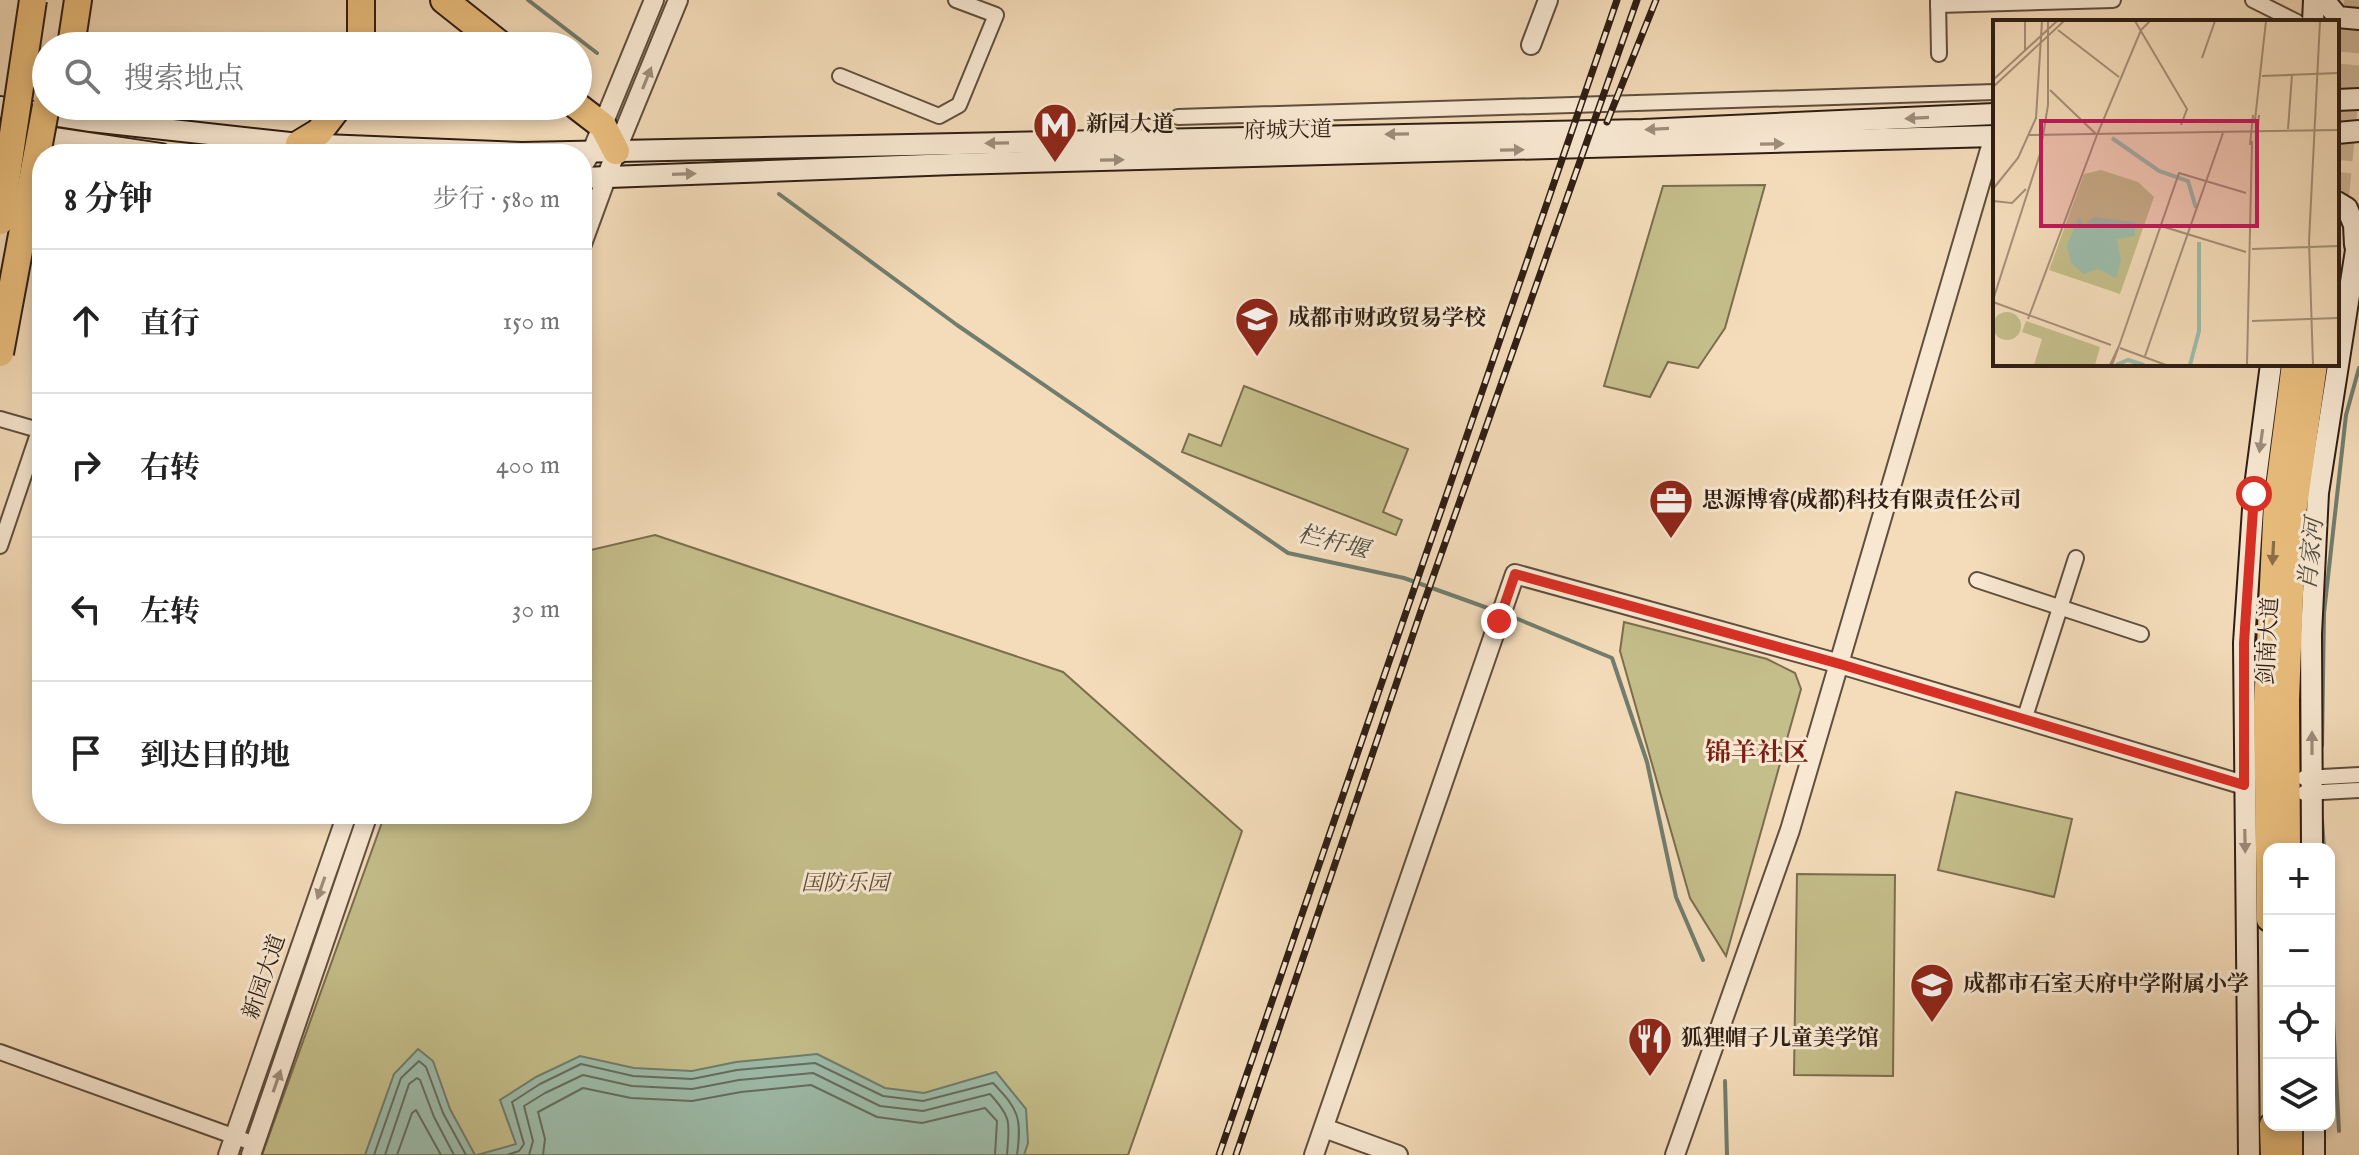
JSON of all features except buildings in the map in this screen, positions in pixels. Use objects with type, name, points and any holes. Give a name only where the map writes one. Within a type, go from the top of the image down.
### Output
[{"type":"highway","points":[[0,221],[33,0]]},
{"type":"highway","points":[[55,32],[59,0]]},
{"type":"highway","points":[[73,32],[78,0]]},
{"type":"highway","points":[[361,0],[361,32]]},
{"type":"highway","points":[[444,0],[484,32]]},
{"type":"highway","points":[[592,118],[603,126],[597,156]]},
{"type":"highway","points":[[40,144],[45,120]]},
{"type":"highway","points":[[299,144],[319,132],[328,120]]},
{"type":"highway","points":[[0,353],[32,186]]},
{"type":"highway","name":"剑南大道","points":[[2269,915],[2276,703],[2276,503],[2294,366]]},
{"type":"highway","name":"剑南大道","points":[[2289,843],[2300,786],[2276,703],[2294,513],[2315,366]]},
{"type":"highway","points":[[2272,1131],[2273,1155]]},
{"type":"highway","points":[[2290,1131],[2290,1155]]},
{"type":"main road","points":[[2313,20],[2314,0]]},
{"type":"main road","points":[[2324,0],[2338,17],[2359,19]]},
{"type":"main road","points":[[2339,100],[2359,99]]},
{"type":"main road","name":"府城大道","points":[[0,107],[32,112]]},
{"type":"main road","name":"府城大道","points":[[597,156],[1643,130],[1993,114]]},
{"type":"main road","name":"府城大道","points":[[84,120],[299,144]]},
{"type":"main road","points":[[0,130],[94,144]]},
{"type":"main road","points":[[2339,133],[2359,131]]},
{"type":"main road","name":"府城大道","points":[[592,177],[954,164],[1993,136]]},
{"type":"main road","points":[[2339,203],[2347,208],[2351,216],[2355,253]]},
{"type":"main road","points":[[2339,357],[2359,231]]},
{"type":"main road","points":[[2249,1155],[2244,643],[2254,494],[2271,366]]},
{"type":"main road","points":[[2311,843],[2300,786],[2318,493],[2338,366]]},
{"type":"main road","points":[[2276,703],[2311,634]]},
{"type":"main road","points":[[2244,643],[2276,703]]},
{"type":"main road","points":[[2306,1131],[2314,1151]]},
{"type":"street","points":[[603,126],[654,0]]},
{"type":"street","points":[[592,216],[606,176],[597,156],[678,0]]},
{"type":"street","points":[[840,76],[939,116],[959,105],[996,15],[956,0]]},
{"type":"street","points":[[1531,45],[1548,0]]},
{"type":"street","points":[[1939,54],[1938,2],[2113,0]]},
{"type":"street","points":[[2253,0],[2293,20]]},
{"type":"street","points":[[1178,117],[1993,92]]},
{"type":"street","points":[[1675,1155],[1790,830],[1993,139]]},
{"type":"street","points":[[0,419],[32,428]]},
{"type":"street","points":[[0,546],[32,456]]},
{"type":"street","points":[[2025,717],[2076,558]]},
{"type":"street","points":[[1317,1154],[1515,574],[2025,717],[2244,785]]},
{"type":"street","points":[[1977,580],[2141,634]]},
{"type":"street","points":[[2300,786],[2359,775]]},
{"type":"street","points":[[2300,786],[2359,790]]},
{"type":"street","name":"新园大道","points":[[228,1155],[344,824]]},
{"type":"street","name":"新园大道","points":[[253,1150],[365,824]]},
{"type":"street","points":[[0,1052],[235,1137],[253,1150]]},
{"type":"street","points":[[1324,1128],[1398,1155]]},
{"type":"green space","points":[[1765,185],[1725,328],[1698,368],[1668,362],[1650,397],[1604,386],[1663,186]]},
{"type":"green space","points":[[1244,386],[1408,449],[1383,512],[1402,520],[1396,535],[1182,452],[1189,434],[1221,446]]},
{"type":"green space","name":"国防乐园","points":[[655,535],[1063,672],[1242,831],[1128,1155],[262,1155],[381,824],[592,824],[592,550]]},
{"type":"green space","points":[[1624,622],[1767,659],[1795,673],[1801,689],[1726,956],[1690,898],[1620,651]]},
{"type":"green space","points":[[1956,792],[2072,819],[2054,897],[1938,870]]},
{"type":"green space","points":[[1797,874],[1895,875],[1893,1076],[1794,1075]]},
{"type":"water","points":[[418,1049],[433,1061],[450,1109],[475,1155],[365,1155],[394,1074]]},
{"type":"water","points":[[817,1054],[885,1088],[924,1093],[996,1072],[1026,1109],[1028,1143],[1024,1155],[477,1155],[516,1144],[500,1100],[536,1077],[580,1056],[634,1068],[692,1071],[736,1062]]},
{"type":"waterway","name":"栏杆堰","points":[[528,0],[570,32]]},
{"type":"waterway","name":"栏杆堰","points":[[592,49],[597,53]]},
{"type":"waterway","name":"栏杆堰","points":[[779,194],[957,325],[1288,553],[1404,578],[1496,611]]},
{"type":"waterway","name":"肖家河","points":[[2322,746],[2324,613],[2346,415],[2359,368]]},
{"type":"waterway","name":"栏杆堰","points":[[1508,615],[1612,658],[1647,762],[1676,897],[1703,960]]},
{"type":"waterway","name":"肖家河","points":[[2322,820],[2324,843]]},
{"type":"waterway","name":"肖家河","points":[[2331,987],[2339,1131]]},
{"type":"waterway","name":"栏杆堰","points":[[1725,1081],[1727,1155]]},
{"type":"tunnel","points":[[2339,175],[2356,0]]},
{"type":"railway","points":[[1219,1155],[1617,0]]},
{"type":"railway","points":[[1236,1155],[1421,611],[1637,0]]},
{"type":"railway","points":[[1607,122],[1656,0]]},
{"type":"place","name":"新园大道","points":[[1055,164]]},
{"type":"place","name":"成都市财政贸易学校","points":[[1257,358]]},
{"type":"place","name":"思源博睿(成都)科技有限责任公司","points":[[1671,540]]},
{"type":"place","name":"成都市石室天府中学附属小学","points":[[1932,1024]]},
{"type":"place","name":"狐狸帽子儿童美学馆","points":[[1650,1078]]},
{"type":"district","name":"锦羊社区","points":[[1757,753]]},
{"type":"route","points":[[1499,621],[1515,574],[2025,717],[2244,785],[2244,643],[2254,494]]}]
